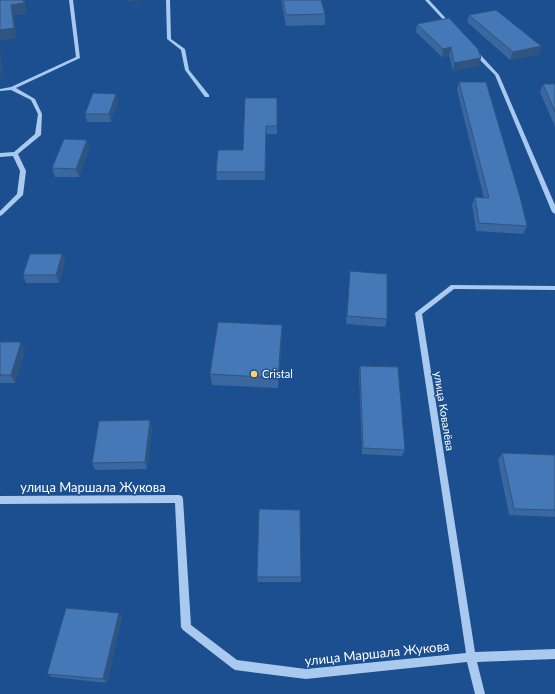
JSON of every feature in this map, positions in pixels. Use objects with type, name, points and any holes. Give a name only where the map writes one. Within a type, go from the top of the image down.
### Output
[{"type":"street","points":[[0,90],[12,88],[78,58],[71,0]]},
{"type":"street","points":[[168,0],[169,39],[183,49],[187,70],[207,96]]},
{"type":"street","points":[[427,0],[454,29]]},
{"type":"street","points":[[470,46],[497,75],[555,212]]},
{"type":"street","points":[[0,155],[15,154],[38,135],[40,114],[33,99],[12,88]]},
{"type":"street","points":[[0,214],[20,195],[23,171],[15,154]]},
{"type":"street","name":"улица Ковалёва","points":[[471,657],[418,313],[453,287],[555,288]]},
{"type":"street","name":"улица Маршала Жукова","points":[[0,500],[179,499],[186,627],[235,665],[306,674],[471,657],[555,654]]},
{"type":"street","points":[[471,657],[480,694]]},
{"type":"building","points":[[0,0],[23,0],[24,3],[11,5],[14,28],[0,30]]},
{"type":"building","points":[[283,0],[321,0],[325,14],[286,15]]},
{"type":"building","points":[[496,10],[541,46],[513,52],[469,15]]},
{"type":"building","points":[[449,18],[478,49],[481,58],[454,63],[451,47],[443,49],[417,24]]},
{"type":"building","points":[[459,82],[486,82],[520,197],[527,226],[479,223],[475,197],[489,198]]},
{"type":"building","points":[[543,84],[555,84],[555,112]]},
{"type":"building","points":[[93,93],[116,94],[109,114],[85,114]]},
{"type":"building","points":[[245,98],[277,98],[277,126],[266,126],[265,172],[216,172],[218,150],[243,150]]},
{"type":"building","points":[[64,139],[87,140],[76,169],[52,168]]},
{"type":"building","points":[[30,254],[62,254],[56,275],[23,275]]},
{"type":"building","points":[[350,271],[387,274],[387,319],[347,316]]},
{"type":"building","points":[[218,322],[282,325],[278,378],[210,374]]},
{"type":"building","points":[[0,342],[21,342],[11,375],[0,375]]},
{"type":"building","points":[[360,366],[398,367],[405,450],[363,448]]},
{"type":"building","points":[[150,420],[145,462],[92,463],[99,421]]},
{"type":"building","points":[[502,453],[555,455],[555,510],[514,509]]},
{"type":"building","points":[[259,509],[300,510],[301,577],[257,577]]},
{"type":"building","points":[[66,608],[119,613],[103,679],[47,674]]},
{"type":"place","name":"Cristal","points":[[254,374]]}]
